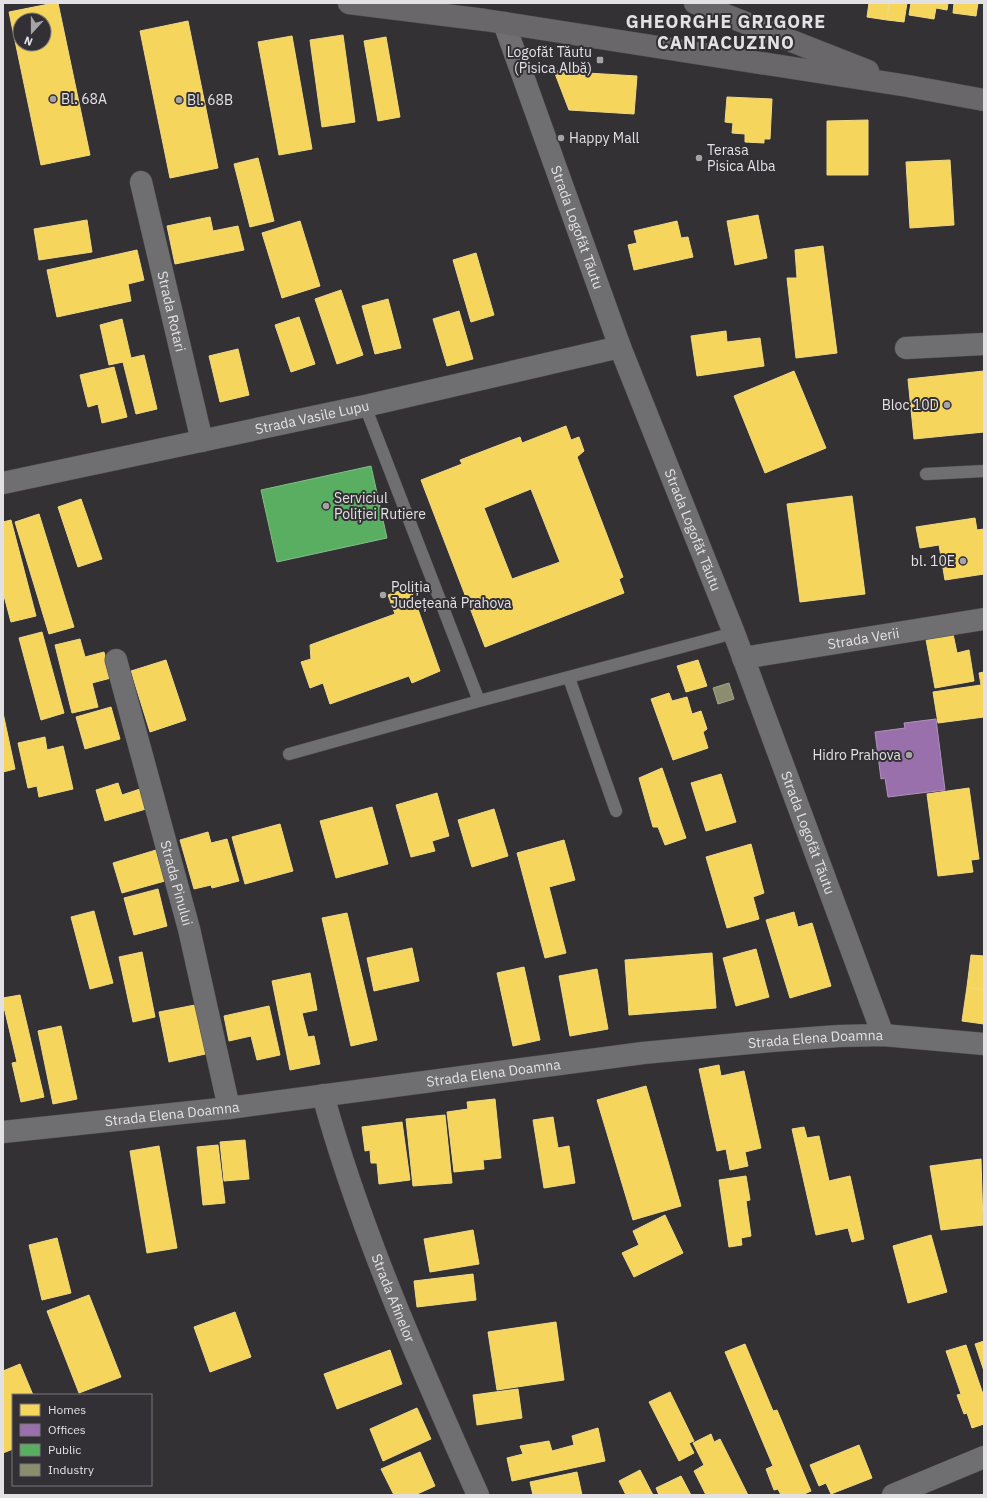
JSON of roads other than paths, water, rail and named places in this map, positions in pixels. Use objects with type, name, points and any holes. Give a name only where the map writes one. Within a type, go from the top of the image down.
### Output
[{"type":"main road","points":[[349,3],[456,9],[504,23],[908,86],[984,100]]},
{"type":"main road","points":[[695,3],[908,86]]},
{"type":"street","name":"Strada Logofăt Tăutu","points":[[504,23],[620,347],[734,633],[883,1035]]},
{"type":"street","name":"Strada Rotari","points":[[141,182],[202,441]]},
{"type":"street","points":[[906,348],[984,344]]},
{"type":"street","name":"Strada Vasile Lupu","points":[[3,484],[365,406],[620,347]]},
{"type":"street","name":"Strada Verii","points":[[743,658],[984,619]]},
{"type":"street","name":"Strada Pinului","points":[[116,660],[189,929],[229,1108]]},
{"type":"street","name":"Strada Elena Doamna","points":[[3,1132],[229,1108],[643,1054],[771,1041],[839,1036],[883,1035],[984,1044]]},
{"type":"street","name":"Strada Afinelor","points":[[323,1095],[337,1146],[355,1200],[432,1391],[478,1495]]},
{"type":"street","points":[[893,1495],[984,1457]]},
{"type":"lane","points":[[365,406],[479,701]]},
{"type":"lane","points":[[926,474],[984,471]]},
{"type":"lane","points":[[289,754],[479,701],[734,633]]},
{"type":"lane","points":[[569,678],[616,811]]},
{"type":"place","name":"Logofăt Tăutu (Pisica Albă)","points":[[600,60]]},
{"type":"place","name":"Bl. 68A","points":[[53,99]]},
{"type":"place","name":"Bl. 68B","points":[[179,100]]},
{"type":"place","name":"Happy Mall","points":[[561,138]]},
{"type":"place","name":"Terasa Pisica Alba","points":[[699,158]]},
{"type":"place","name":"Bloc 10D","points":[[947,405]]},
{"type":"place","name":"Serviciul Poliției Rutiere","points":[[326,506]]},
{"type":"place","name":"bl. 10E","points":[[963,561]]},
{"type":"place","name":"Poliția Județeană Prahova","points":[[383,595]]},
{"type":"place","name":"Hidro Prahova","points":[[909,755]]},
{"type":"district","name":"GHEORGHE GRIGORE CANTACUZINO","points":[[726,31]]}]
